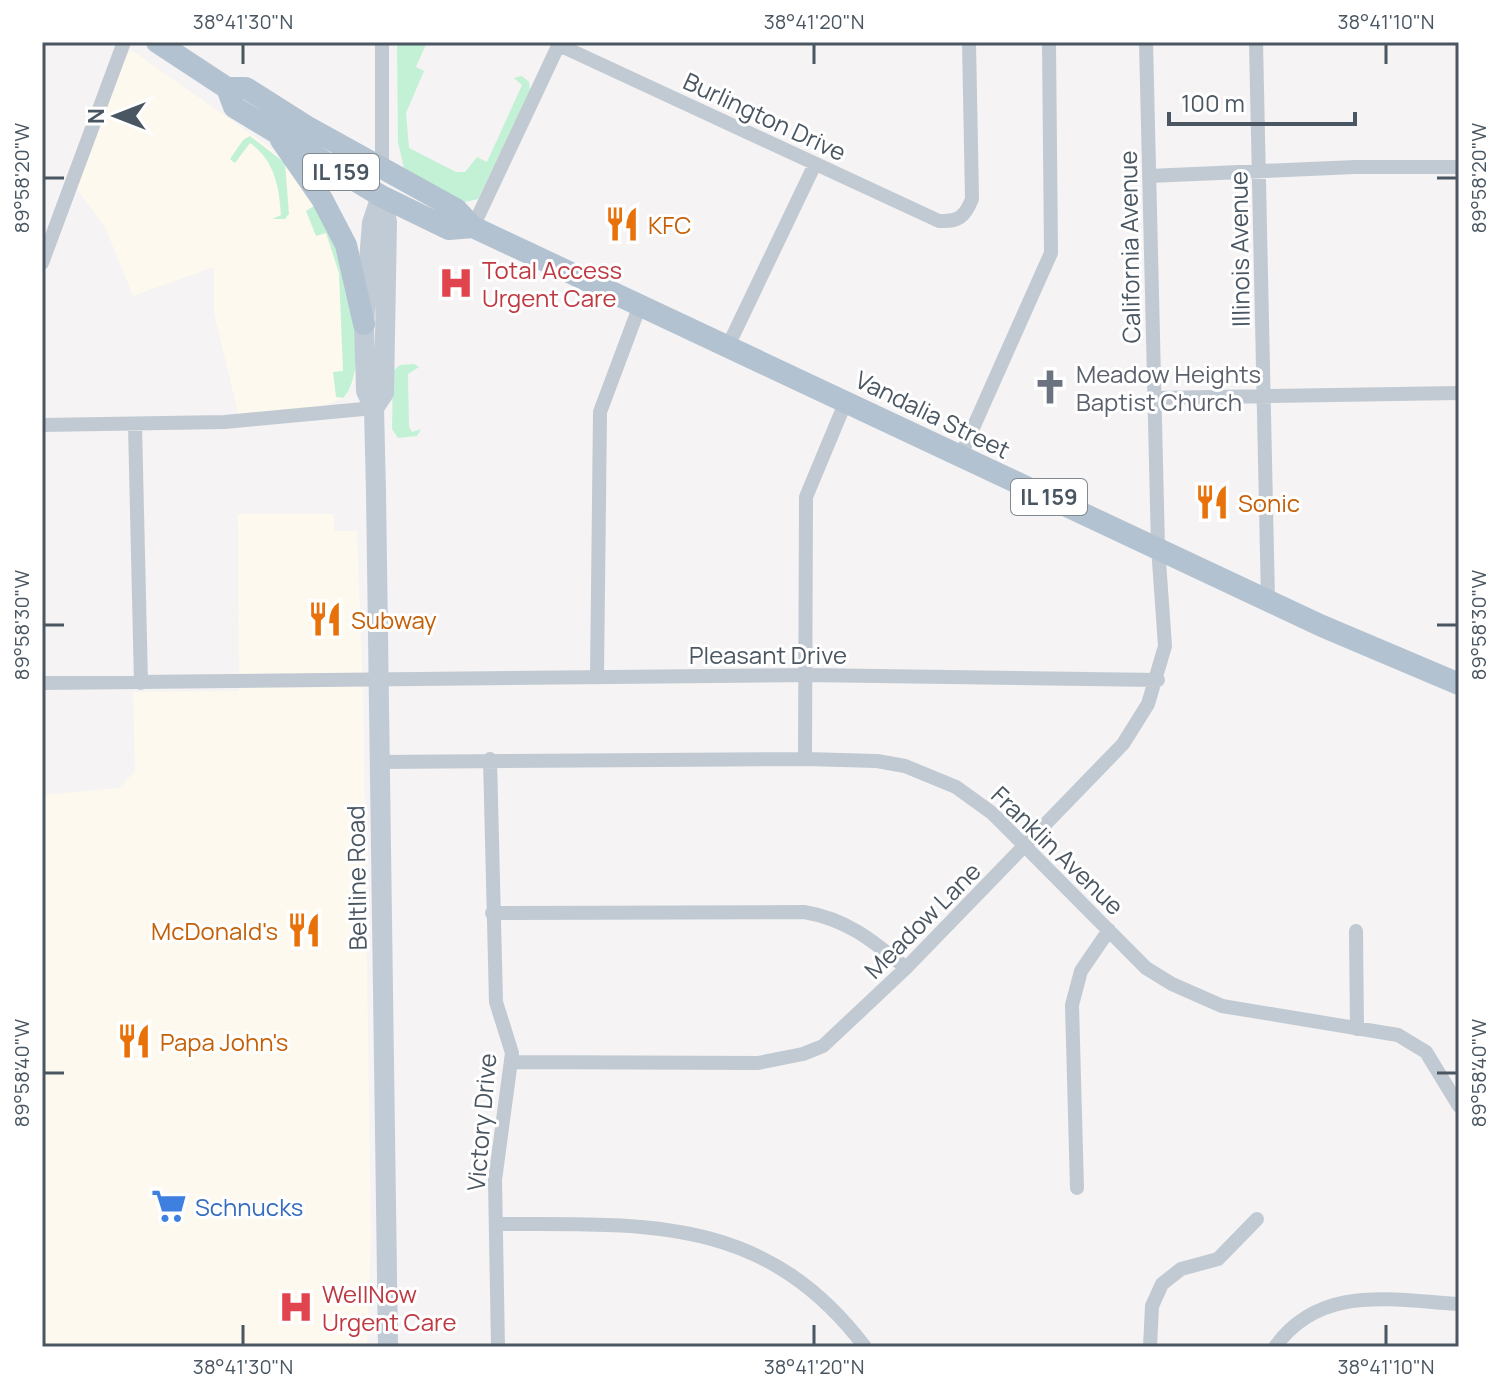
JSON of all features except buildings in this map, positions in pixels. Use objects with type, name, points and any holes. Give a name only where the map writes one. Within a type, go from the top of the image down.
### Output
[{"type":"main road","name":"Vandalia Street","points":[[157,42],[227,88],[246,88],[456,209],[473,227],[1268,600],[1459,684]]},
{"type":"main road","name":"Vandalia Street","points":[[227,88],[234,107],[381,196],[449,229],[473,227]]},
{"type":"main road","points":[[276,133],[319,194],[342,235],[364,324]]},
{"type":"main road","name":"Beltline Road","points":[[374,408],[384,393],[387,222],[381,196],[382,169]]},
{"type":"main road","name":"Beltline Road","points":[[381,196],[372,223],[369,305],[364,324],[366,391],[374,408],[388,1347]]},
{"type":"street","points":[[42,263],[49,219],[124,42]]},
{"type":"street","points":[[382,42],[382,169]]},
{"type":"street","name":"Burlington Drive","points":[[559,43],[939,221],[954,222],[966,213],[972,199],[969,42]]},
{"type":"street","points":[[961,455],[1051,253],[1049,42]]},
{"type":"street","name":"California Avenue","points":[[1146,42],[1158,547]]},
{"type":"street","name":"Illinois Avenue","points":[[1256,42],[1268,600]]},
{"type":"street","points":[[473,227],[559,43]]},
{"type":"street","points":[[728,346],[815,164]]},
{"type":"street","points":[[1149,176],[1260,169],[1459,167]]},
{"type":"street","points":[[597,677],[600,412],[640,305]]},
{"type":"street","points":[[1154,398],[1459,393]]},
{"type":"street","points":[[805,759],[806,497],[846,401]]},
{"type":"street","points":[[42,425],[135,425],[311,417],[374,408]]},
{"type":"street","points":[[135,425],[141,683]]},
{"type":"street","name":"Meadow Lane","points":[[512,1062],[778,1061],[823,1046],[906,968],[1123,744],[1148,704],[1158,680],[1165,646],[1158,547]]},
{"type":"street","name":"Pleasant Drive","points":[[42,683],[806,675],[1158,680]]},
{"type":"street","name":"Victory Drive","points":[[490,759],[496,1002],[512,1062],[497,1146],[498,1347]]},
{"type":"street","name":"Franklin Avenue","points":[[380,762],[805,759],[877,761],[931,775],[975,799],[1026,846],[1146,968],[1199,997],[1246,1012],[1398,1035],[1426,1052],[1459,1106]]},
{"type":"street","points":[[492,913],[804,912],[840,921],[861,931],[906,968]]},
{"type":"street","points":[[1077,1188],[1072,1005],[1081,971],[1109,930]]},
{"type":"street","points":[[1356,931],[1357,1029]]},
{"type":"street","points":[[1150,1347],[1152,1306],[1162,1284],[1181,1269],[1218,1259],[1257,1219]]},
{"type":"street","points":[[496,1224],[693,1232],[727,1242],[767,1259],[804,1282],[846,1321],[865,1347]]},
{"type":"street","points":[[1275,1347],[1305,1316],[1332,1302],[1459,1304]]},
{"type":"shaded area","points":[[133,51],[269,147],[284,162],[338,237],[358,374],[345,398],[317,408],[239,417],[214,313],[214,267],[133,296],[105,227],[76,188],[107,103],[128,53]]},
{"type":"shaded area","points":[[238,514],[334,514],[334,531],[357,531],[363,689],[371,1238],[367,1347],[42,1347],[42,795],[119,788],[135,771],[133,692],[239,691]]},
{"type":"green space","points":[[397,42],[427,42],[416,67],[424,71],[406,113],[409,148],[456,172],[465,172],[477,157],[487,162],[522,85],[514,78],[522,76],[529,82],[530,91],[478,199],[461,203],[405,173],[398,142]]},
{"type":"green space","points":[[250,136],[285,163],[289,214],[285,219],[272,219],[281,215],[277,185],[270,166],[258,150],[250,143],[235,163],[230,159],[243,140]]},
{"type":"green space","points":[[317,204],[348,275],[356,311],[354,376],[343,398],[336,397],[333,372],[343,371],[339,273],[326,233],[316,236],[306,211]]},
{"type":"green space","points":[[414,364],[419,367],[408,374],[409,427],[412,432],[421,429],[417,436],[398,438],[392,429],[393,371],[400,365]]},
{"type":"place","name":"KFC","points":[[622,224]]},
{"type":"place","name":"Total Access Urgent Care","points":[[456,283]]},
{"type":"place","name":"Meadow Heights Baptist Church","points":[[1050,387]]},
{"type":"place","name":"Sonic","points":[[1212,502]]},
{"type":"place","name":"Subway","points":[[325,619]]},
{"type":"place","name":"McDonald's","points":[[304,930]]},
{"type":"place","name":"Papa John's","points":[[134,1041]]},
{"type":"place","name":"Schnucks","points":[[169,1206]]},
{"type":"place","name":"WellNow Urgent Care","points":[[296,1307]]}]
